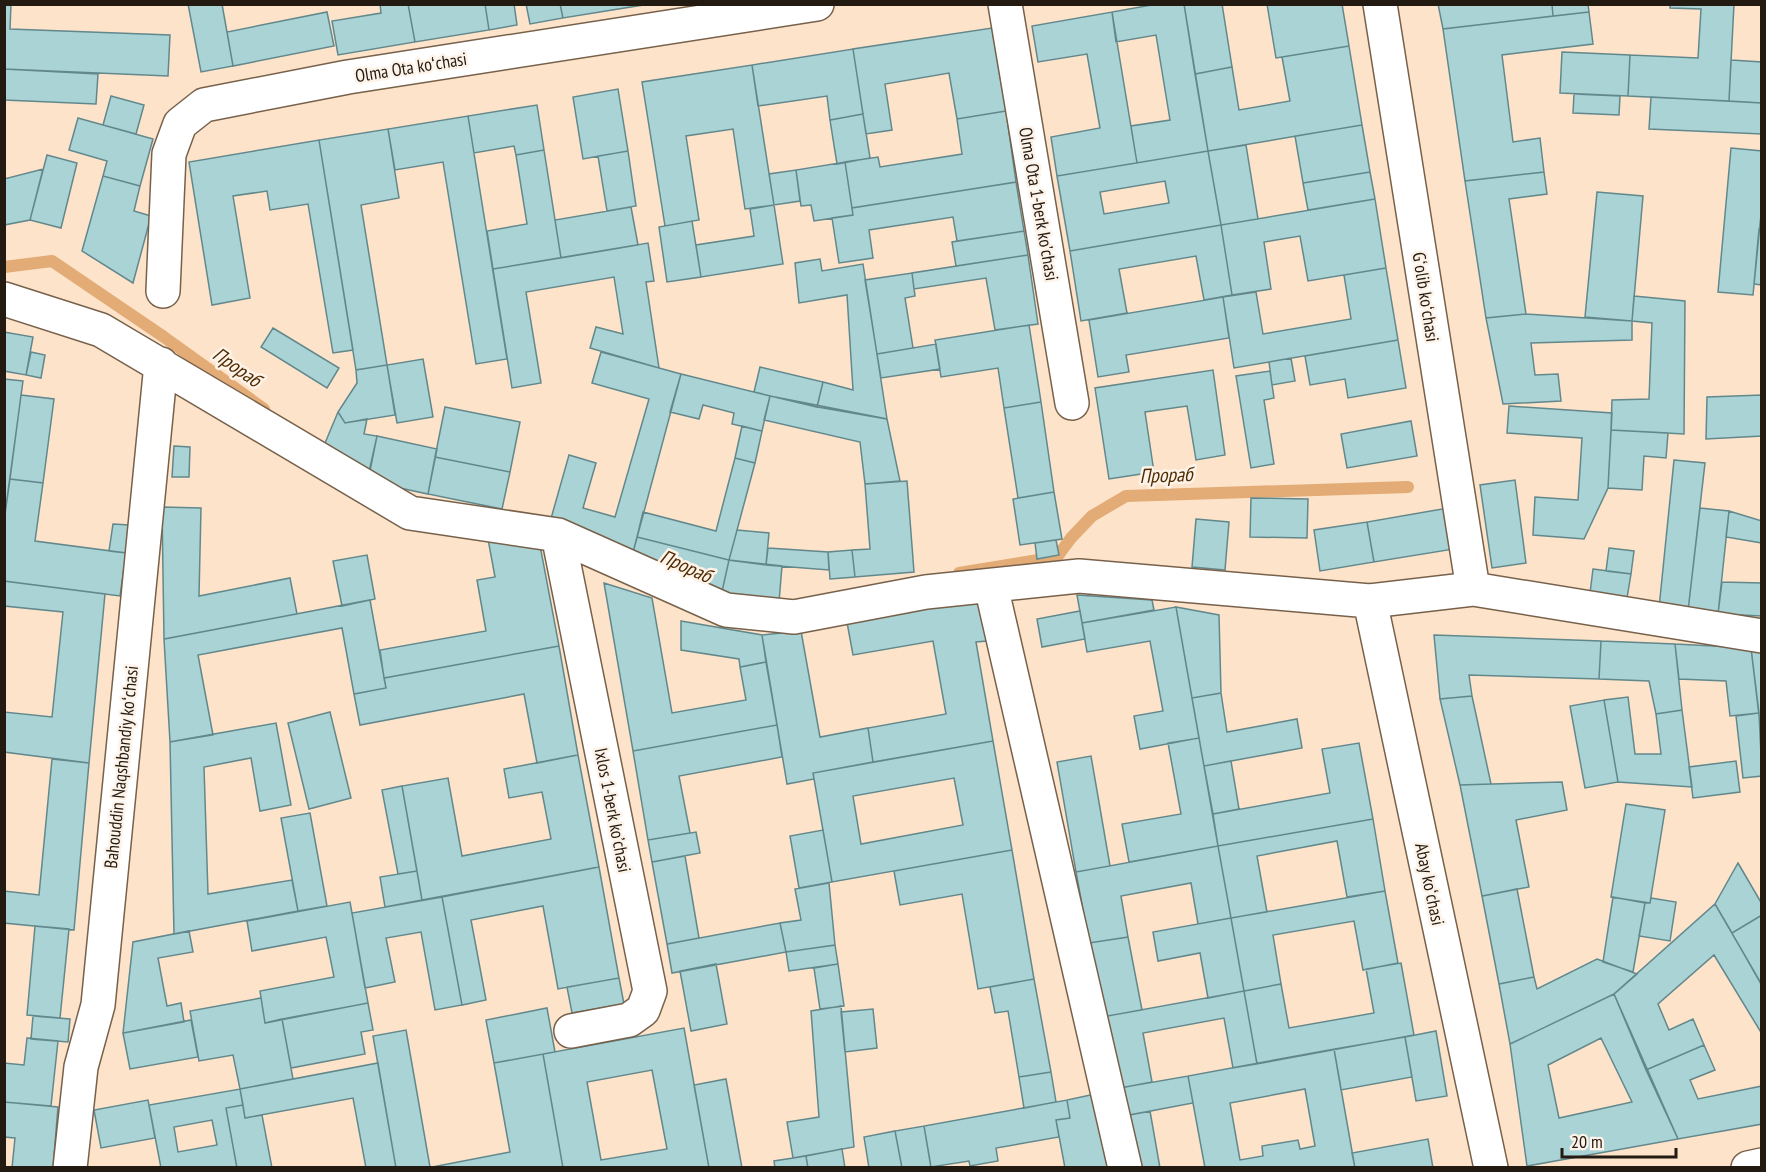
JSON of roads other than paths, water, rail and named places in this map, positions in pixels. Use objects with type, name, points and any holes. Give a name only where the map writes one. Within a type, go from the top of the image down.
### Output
[{"type":"street","name":"Olma Ota koʻchasi","points":[[163,291],[170,154],[180,124],[204,105],[348,77],[817,4]]},
{"type":"street","name":"Olma Ota 1-berk koʼchasi","points":[[1005,4],[1072,403]]},
{"type":"street","name":"Gʻolib koʻchasi","points":[[1380,4],[1473,589]]},
{"type":"street","points":[[4,299],[101,330],[410,513],[558,535],[726,610],[794,617],[926,592],[1078,576],[1370,601],[1473,589],[1761,636]]},
{"type":"street","name":"Bahouddin Naqshbandiy koʻchasi","points":[[70,1167],[81,1067],[98,1005],[161,364]]},
{"type":"street","name":"Ixlos 1-berk koʼchasi","points":[[558,535],[650,991],[643,1010],[629,1020],[571,1031]]},
{"type":"street","points":[[991,586],[1125,1167]]},
{"type":"street","name":"Abay koʻchasi","points":[[1370,601],[1491,1167]]},
{"type":"street","points":[[1748,1167],[1761,1165]]},
{"type":"waterway","name":"Прораб","points":[[4,267],[52,261],[264,409]]},
{"type":"waterway","name":"Прораб","points":[[959,573],[1057,557],[1092,516],[1126,496],[1408,487]]}]
